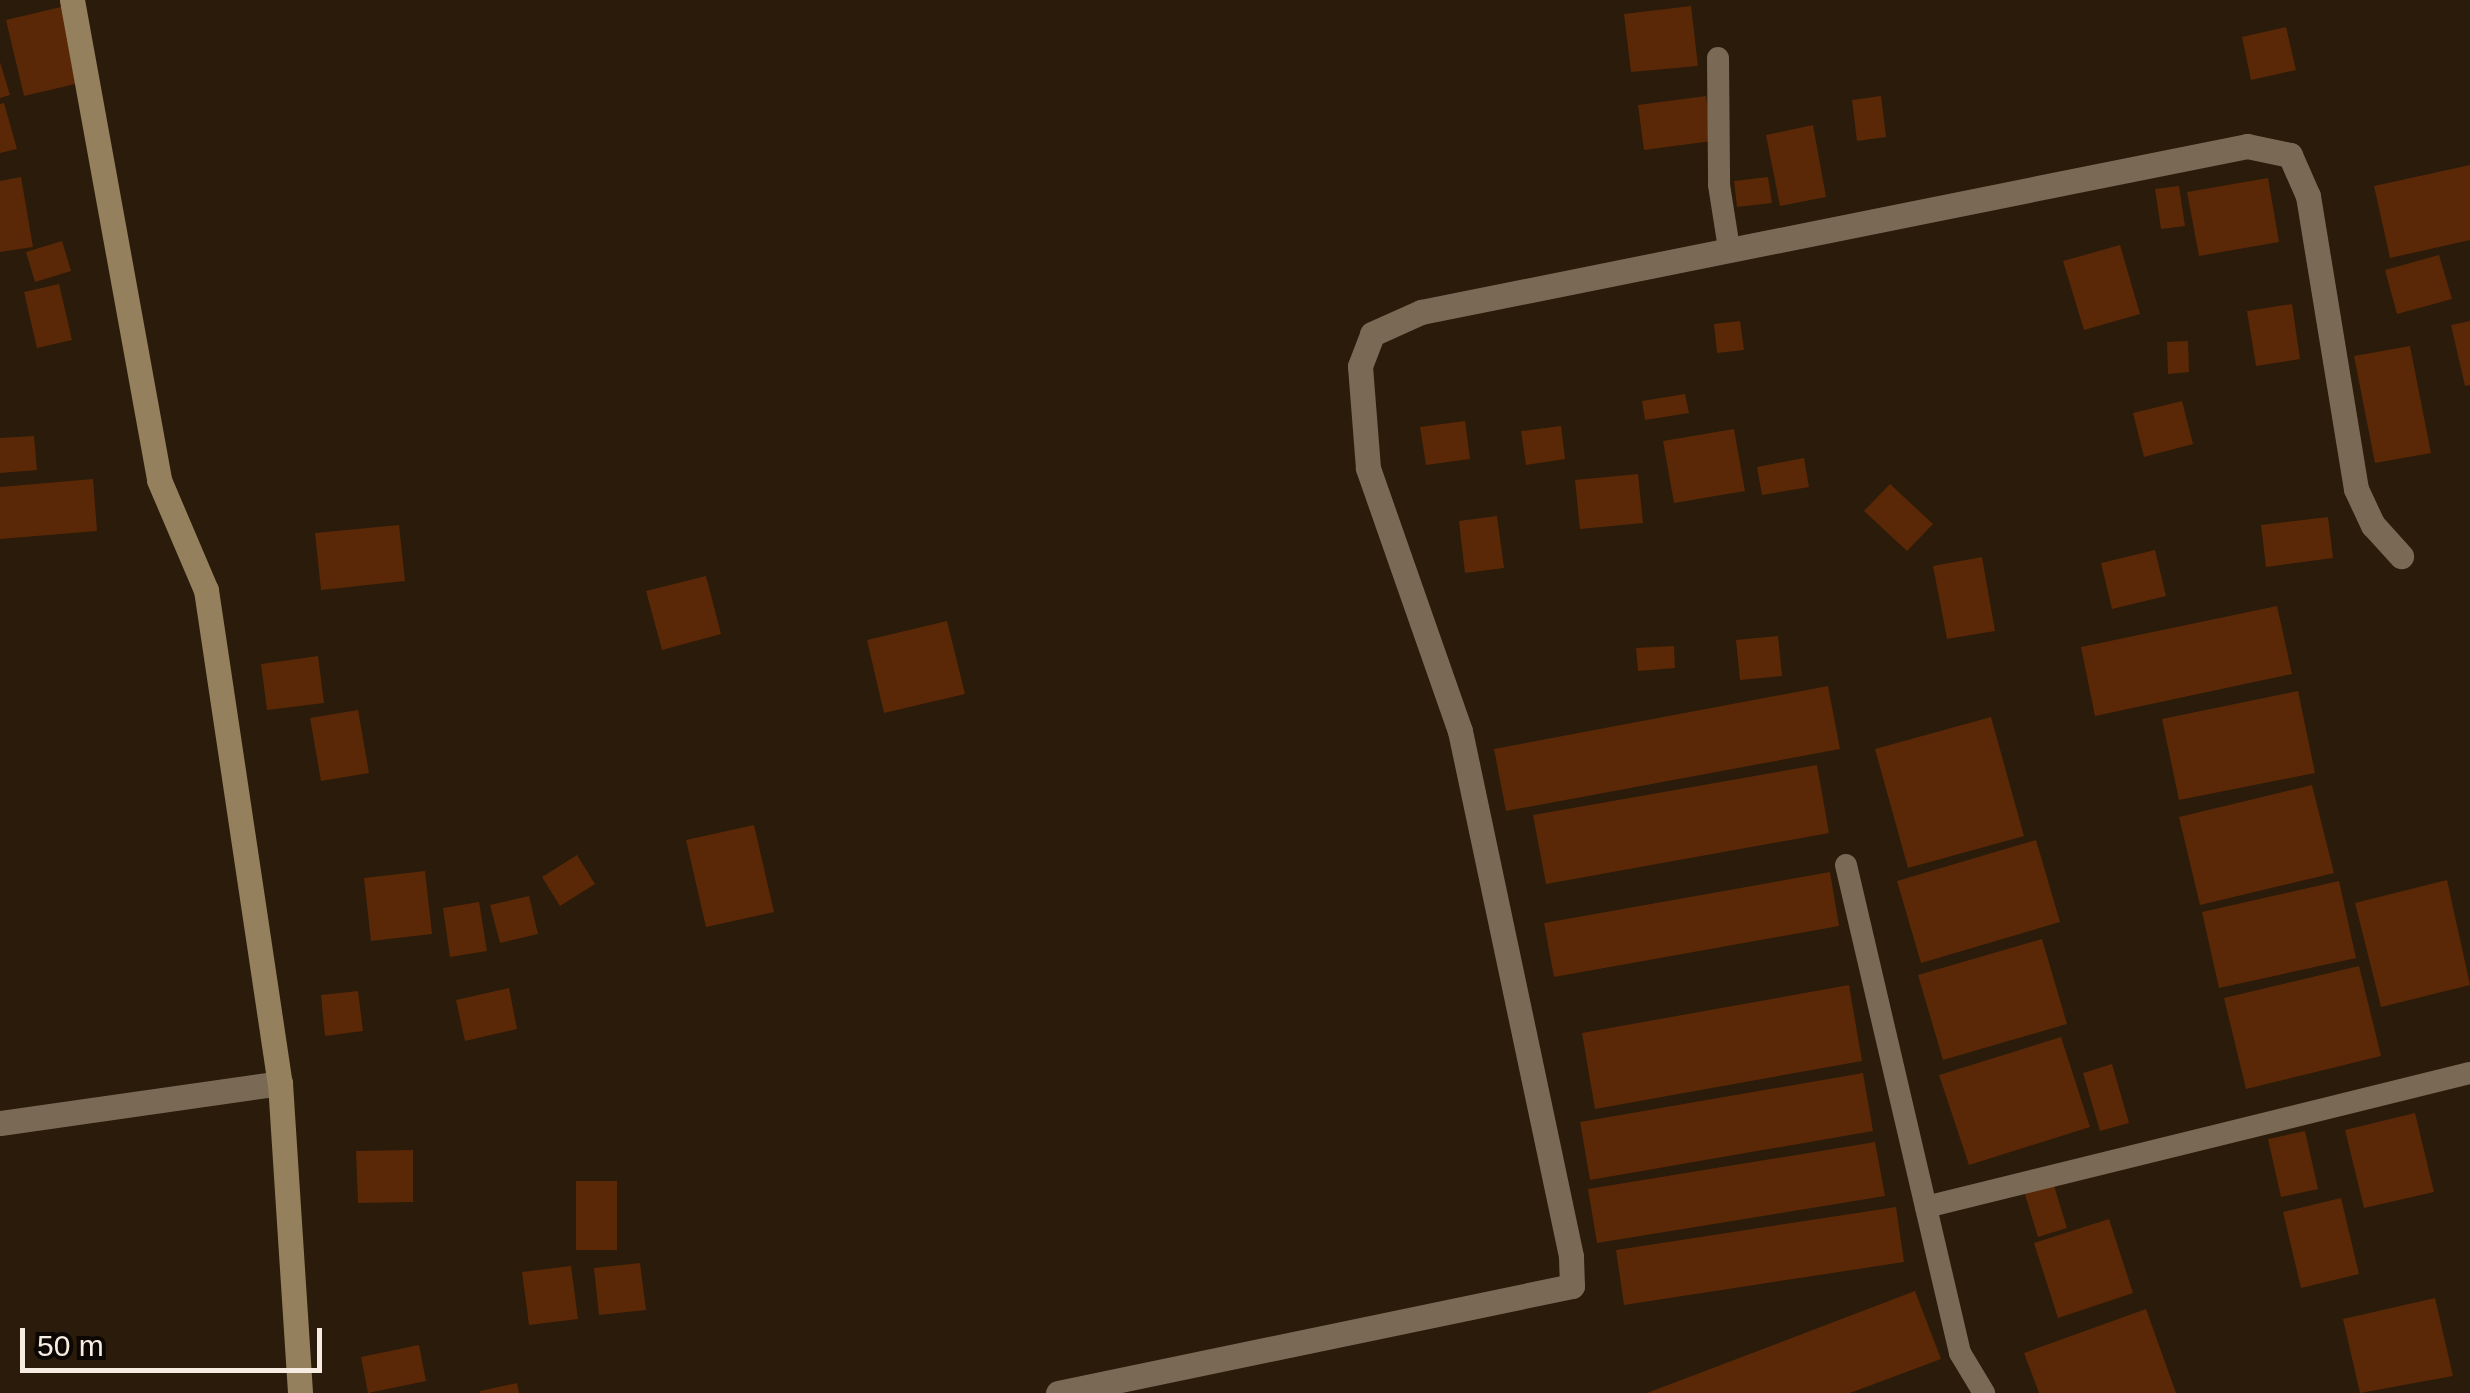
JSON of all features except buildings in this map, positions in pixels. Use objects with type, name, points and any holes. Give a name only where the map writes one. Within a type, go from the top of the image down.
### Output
[{"type":"street","points":[[72,0],[159,480],[206,590],[280,1082],[300,1393]]},
{"type":"street","points":[[1058,1393],[1572,1286],[1571,1256],[1460,730],[1368,468],[1360,366],[1372,334],[1421,312],[2247,146],[2290,155],[2308,196],[2356,489],[2373,525],[2401,556]]},
{"type":"street","points":[[0,1123],[280,1082]]},
{"type":"lane","points":[[1718,58],[1719,185],[1729,248]]},
{"type":"lane","points":[[1846,866],[1960,1353],[1984,1393]]},
{"type":"lane","points":[[1926,1207],[2470,1073]]}]
